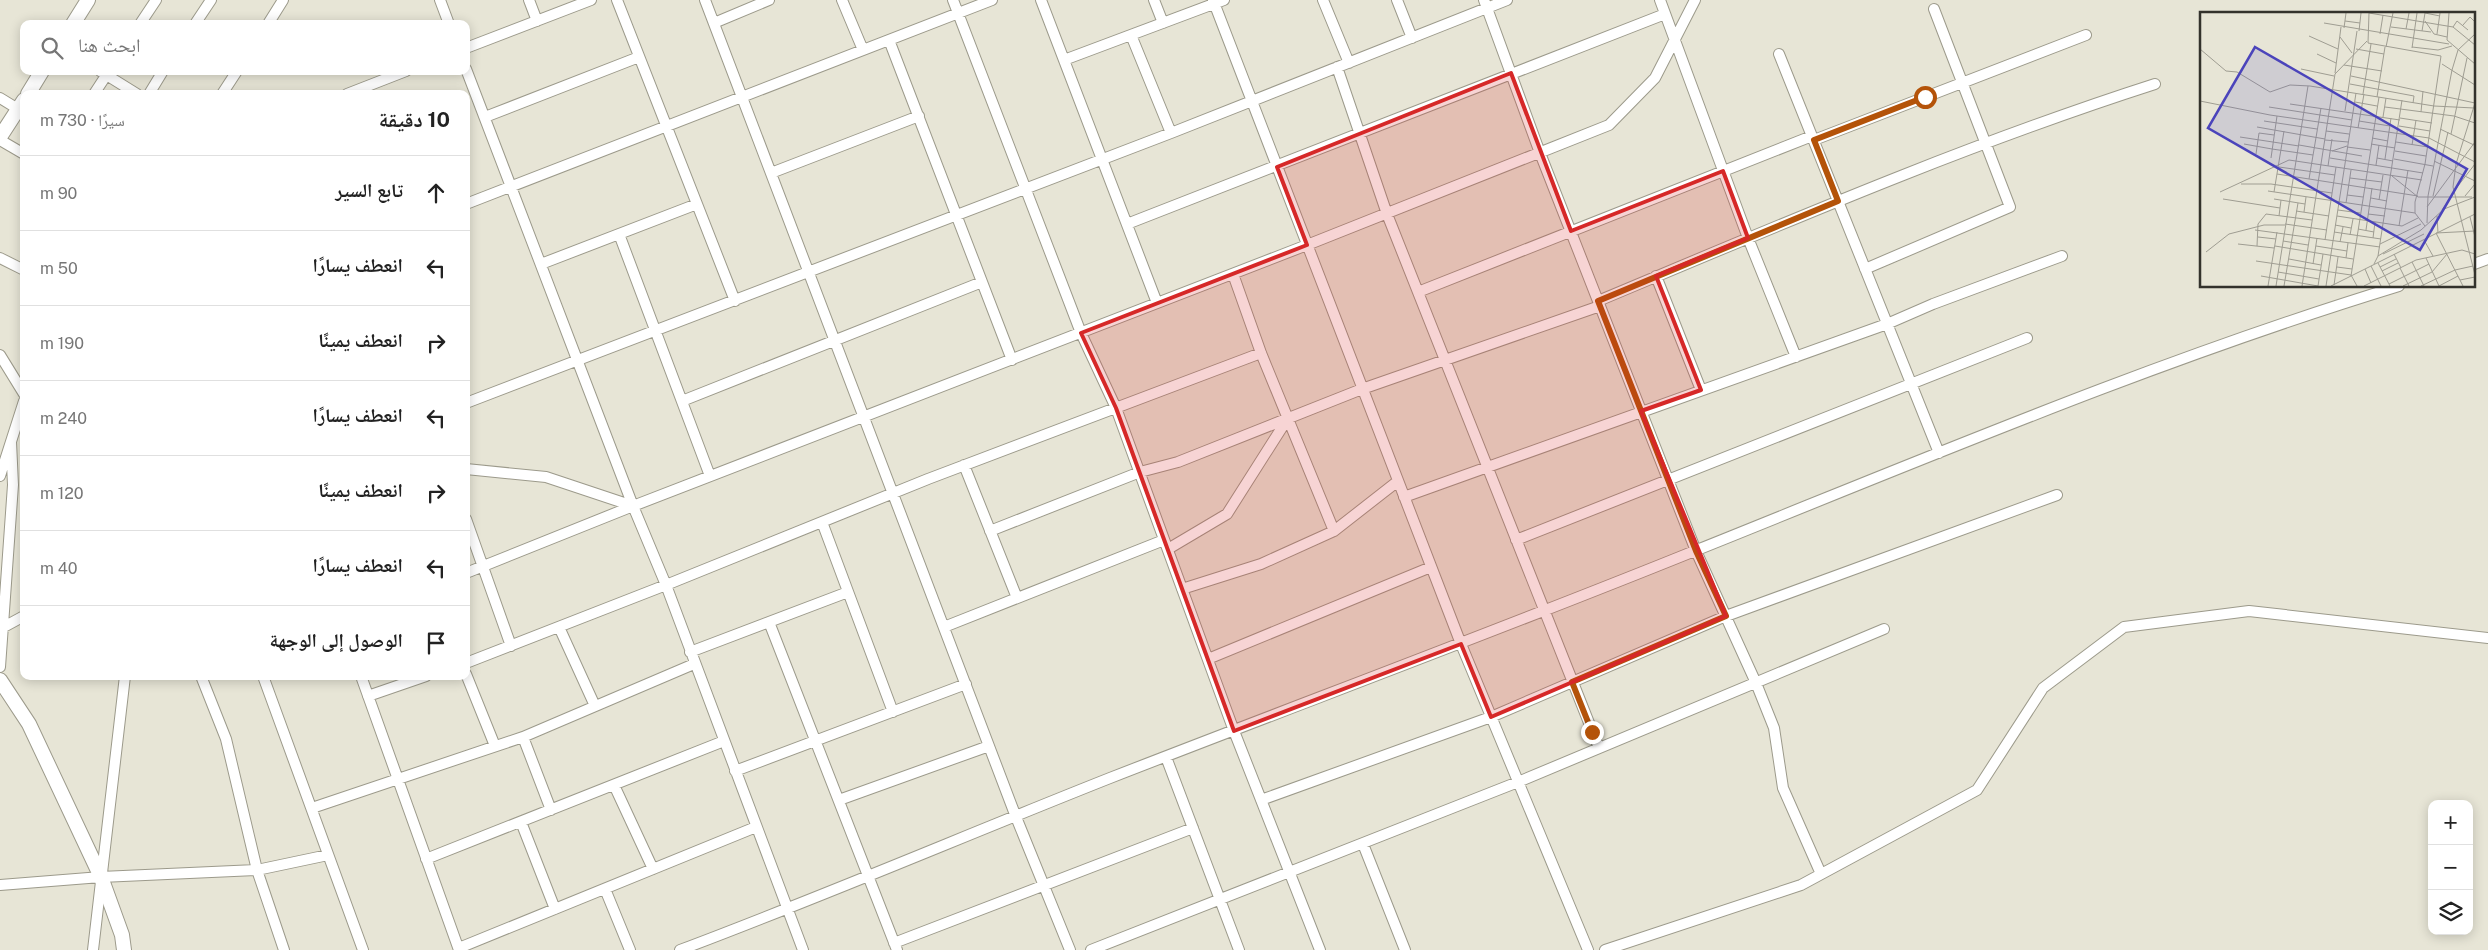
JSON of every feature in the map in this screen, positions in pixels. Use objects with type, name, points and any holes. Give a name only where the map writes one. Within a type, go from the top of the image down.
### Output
[{"type":"street","points":[[76,20],[88,0]]},
{"type":"street","points":[[143,20],[156,0]]},
{"type":"street","points":[[198,20],[211,0]]},
{"type":"street","points":[[270,20],[283,0]]},
{"type":"street","points":[[440,0],[448,20]]},
{"type":"street","points":[[529,0],[537,21]]},
{"type":"street","points":[[470,46],[591,0]]},
{"type":"street","points":[[617,0],[735,301]]},
{"type":"street","points":[[705,0],[1016,817],[1070,950]]},
{"type":"street","points":[[714,22],[769,0]]},
{"type":"street","points":[[842,0],[862,50]]},
{"type":"street","points":[[953,0],[1081,333],[1116,408],[1234,731],[1320,950]]},
{"type":"street","points":[[470,202],[992,0]]},
{"type":"street","points":[[1041,0],[1157,303]]},
{"type":"street","points":[[1154,0],[1163,23]]},
{"type":"street","points":[[1323,0],[1349,63]]},
{"type":"street","points":[[1397,0],[1412,38]]},
{"type":"street","points":[[470,402],[656,332],[1337,68],[1412,38],[1485,4],[1507,0]]},
{"type":"street","points":[[1660,0],[1748,238],[1796,357]]},
{"type":"street","points":[[470,571],[710,476],[1307,246],[1609,125],[1655,78],[1695,0]]},
{"type":"street","points":[[1064,60],[1217,1],[1277,167],[1461,644],[1588,950]]},
{"type":"street","points":[[1485,4],[1540,153],[1696,551],[1756,683],[1774,728],[1783,788],[1822,874]]},
{"type":"street","points":[[1865,269],[2010,207],[1934,9]]},
{"type":"street","points":[[1127,224],[1665,14]]},
{"type":"street","points":[[1131,35],[1171,133]]},
{"type":"street","points":[[1418,292],[1723,172],[2086,35]]},
{"type":"street","points":[[889,40],[1012,360]]},
{"type":"street","points":[[1779,54],[1939,453]]},
{"type":"street","points":[[485,117],[640,57]]},
{"type":"street","points":[[1337,68],[1387,214],[1599,748]]},
{"type":"street","points":[[30,90],[40,75]]},
{"type":"street","points":[[96,90],[104,75]]},
{"type":"street","points":[[109,75],[131,90]]},
{"type":"street","points":[[151,90],[161,75]]},
{"type":"street","points":[[225,90],[234,75]]},
{"type":"street","points":[[357,90],[396,75]]},
{"type":"street","points":[[468,75],[633,506],[666,585],[694,664],[803,950]]},
{"type":"street","points":[[990,531],[1140,472],[1178,462],[1362,389],[1599,303],[1656,276],[1838,201],[2068,112],[2155,84]]},
{"type":"street","points":[[0,98],[20,105]]},
{"type":"street","points":[[20,107],[0,138],[20,151]]},
{"type":"street","points":[[771,173],[919,116]]},
{"type":"street","points":[[541,264],[697,204]]},
{"type":"street","points":[[620,234],[710,476]]},
{"type":"street","points":[[1404,497],[1887,324],[1933,304],[2062,256]]},
{"type":"street","points":[[0,258],[20,268]]},
{"type":"street","points":[[2476,263],[2488,259]]},
{"type":"street","points":[[1232,274],[1261,353],[1334,530]]},
{"type":"street","points":[[1656,276],[1701,390]]},
{"type":"street","points":[[682,401],[982,282]]},
{"type":"street","points":[[680,950],[788,910],[1166,757],[1544,612],[1939,453],[2304,315],[2393,288]]},
{"type":"street","points":[[1516,540],[1910,382],[2027,338]]},
{"type":"street","points":[[470,661],[964,465],[1261,353]]},
{"type":"street","points":[[0,355],[20,388]]},
{"type":"street","points":[[0,476],[20,414]]},
{"type":"street","points":[[944,627],[1017,598],[1166,544],[1227,514],[1288,418]]},
{"type":"street","points":[[0,667],[1,628],[13,485],[11,442]]},
{"type":"street","points":[[964,465],[1017,598]]},
{"type":"street","points":[[470,469],[546,478],[633,506]]},
{"type":"street","points":[[1182,589],[1261,564],[1334,530],[1398,481]]},
{"type":"street","points":[[1261,800],[1491,716],[1726,616],[2057,495]]},
{"type":"street","points":[[822,522],[893,712]]},
{"type":"street","points":[[470,529],[510,646]]},
{"type":"street","points":[[1208,659],[1431,567]]},
{"type":"street","points":[[690,652],[848,592]]},
{"type":"street","points":[[1604,950],[1801,885],[1977,790],[2043,688],[2124,627],[2249,611],[2488,638]]},
{"type":"street","points":[[1,628],[20,618]]},
{"type":"street","points":[[769,622],[896,946],[1193,828]]},
{"type":"street","points":[[559,627],[595,706]]},
{"type":"street","points":[[1091,950],[1518,782],[1884,629]]},
{"type":"street","points":[[312,808],[523,737],[694,664]]},
{"type":"street","points":[[0,680],[29,724],[101,877],[122,935],[124,950]]},
{"type":"street","points":[[93,950],[125,680]]},
{"type":"street","points":[[203,680],[226,739],[257,870],[284,950]]},
{"type":"street","points":[[264,680],[363,950]]},
{"type":"street","points":[[362,680],[459,949],[756,827]]},
{"type":"street","points":[[368,696],[414,680]]},
{"type":"street","points":[[468,680],[496,746]]},
{"type":"street","points":[[735,772],[966,684]]},
{"type":"street","points":[[523,737],[551,810]]},
{"type":"street","points":[[426,859],[724,741]]},
{"type":"street","points":[[839,800],[989,746]]},
{"type":"street","points":[[1166,757],[1239,950]]},
{"type":"street","points":[[614,785],[653,869]]},
{"type":"street","points":[[521,822],[555,909]]},
{"type":"street","points":[[1363,844],[1405,950]]},
{"type":"street","points":[[0,885],[101,877],[257,870],[328,855]]},
{"type":"street","points":[[605,889],[630,950]]},
{"type":"highlighted area","points":[[1511,73],[1571,231],[1723,171],[1748,238],[1656,276],[1701,390],[1641,411],[1726,616],[1491,717],[1461,644],[1234,731],[1116,408],[1081,333],[1307,245],[1277,167]]},
{"type":"route","points":[[1592,732],[1572,682],[1726,616],[1696,551],[1598,301],[1838,201],[1814,140],[1925,97]]}]
